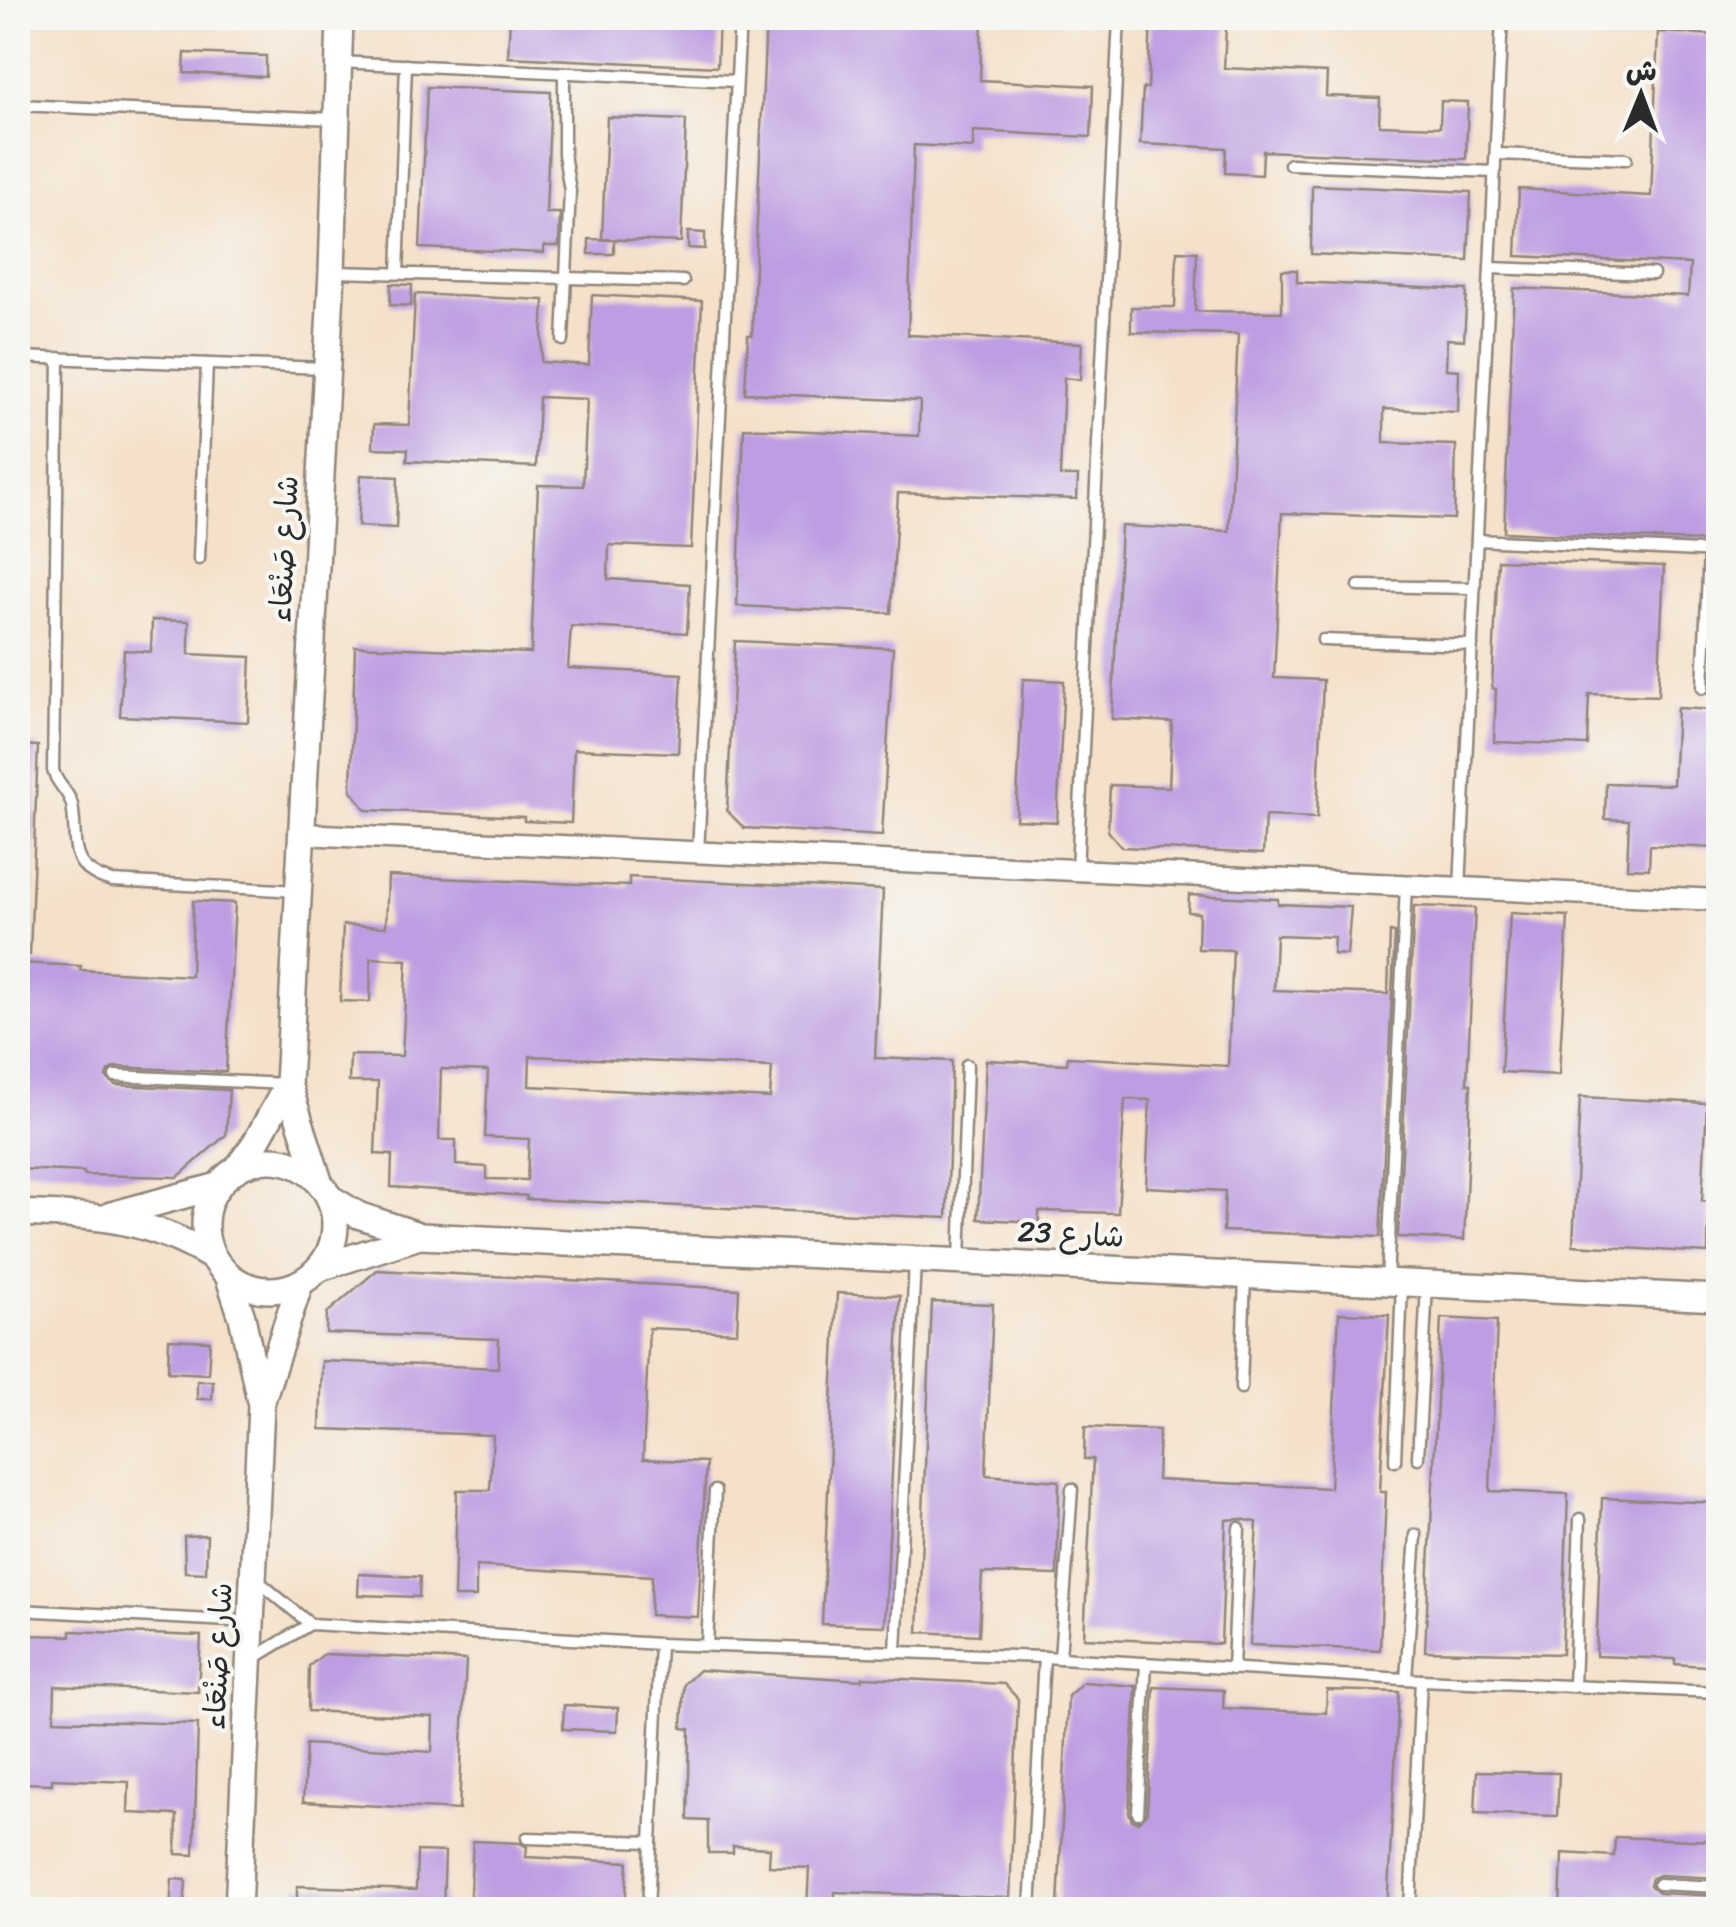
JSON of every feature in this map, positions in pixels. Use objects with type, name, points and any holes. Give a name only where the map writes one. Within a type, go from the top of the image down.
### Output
[{"type":"street","name":"شارع صَنْعَاء","points":[[324,1190],[288,1084],[332,272],[340,18]]},
{"type":"street","points":[[302,834],[1718,900]]},
{"type":"street","name":"شارع صَنْعَاء","points":[[227,1177],[256,1142],[288,1084]]},
{"type":"street","points":[[18,1213],[106,1216],[152,1228],[250,1287],[276,1290],[310,1276],[330,1252],[336,1234],[335,1216],[324,1190],[301,1168],[280,1161],[258,1161],[227,1177],[106,1216]]},
{"type":"street","points":[[220,1266],[205,1220],[227,1177]]},
{"type":"street","name":"شارع 23","points":[[324,1190],[358,1215],[421,1236],[1717,1298]]},
{"type":"street","name":"شارع 23","points":[[310,1276],[421,1236]]},
{"type":"street","name":"شارع صَنْعَاء","points":[[220,1266],[246,1332],[261,1405],[238,1910]]},
{"type":"street","name":"شارع صَنْعَاء","points":[[261,1405],[310,1276]]},
{"type":"lane","points":[[698,853],[740,18]]},
{"type":"lane","points":[[1077,871],[1119,18]]},
{"type":"lane","points":[[1460,888],[1502,18]]},
{"type":"lane","points":[[338,62],[736,82]]},
{"type":"lane","points":[[398,273],[406,65]]},
{"type":"lane","points":[[563,340],[570,190],[564,154],[564,73]]},
{"type":"lane","points":[[18,105],[335,118]]},
{"type":"lane","points":[[1496,154],[1626,160]]},
{"type":"lane","points":[[1290,164],[1495,172]]},
{"type":"lane","points":[[1490,268],[1653,274]]},
{"type":"lane","points":[[332,272],[683,281]]},
{"type":"lane","points":[[18,356],[326,368]]},
{"type":"lane","points":[[59,358],[53,770],[72,805],[76,854],[94,873],[112,881],[299,891]]},
{"type":"lane","points":[[199,559],[207,364]]},
{"type":"lane","points":[[1477,540],[1714,551],[1703,688]]},
{"type":"lane","points":[[1359,586],[1474,588]]},
{"type":"lane","points":[[1323,640],[1472,645]]},
{"type":"lane","points":[[1395,1461],[1406,1283],[1406,885]]},
{"type":"lane","points":[[960,1262],[967,1065]]},
{"type":"lane","points":[[115,1076],[288,1084]]},
{"type":"lane","points":[[1717,1298],[1718,1195]]},
{"type":"lane","points":[[896,1651],[915,1260]]},
{"type":"lane","points":[[1241,1388],[1245,1275]]},
{"type":"lane","points":[[1406,1283],[1418,1458]]},
{"type":"lane","points":[[1060,1658],[1072,1489]]},
{"type":"lane","points":[[707,1645],[714,1491]]},
{"type":"lane","points":[[1574,1686],[1580,1519]]},
{"type":"lane","points":[[1233,1668],[1239,1528]]},
{"type":"lane","points":[[1406,1679],[1416,1534]]},
{"type":"lane","points":[[254,1577],[310,1624]]},
{"type":"lane","points":[[18,1610],[252,1622]]},
{"type":"lane","points":[[250,1660],[310,1624],[660,1644],[1060,1658],[1421,1680],[1718,1692]]},
{"type":"lane","points":[[648,1910],[660,1644]]},
{"type":"lane","points":[[1030,1910],[1044,1658]]},
{"type":"lane","points":[[1138,1813],[1146,1664]]},
{"type":"lane","points":[[1410,1910],[1421,1680]]},
{"type":"lane","points":[[526,1838],[651,1842]]},
{"type":"lane","points":[[1660,1884],[1718,1886]]},
{"type":"building","points":[[510,18],[719,18],[717,67],[508,57]]},
{"type":"building","points":[[766,18],[982,18],[980,80],[1093,86],[1091,137],[973,131],[973,148],[914,145],[908,335],[1082,343],[1080,380],[1064,378],[1060,476],[1078,476],[1077,499],[898,493],[891,613],[737,606],[744,428],[919,436],[920,401],[745,393],[748,335],[752,335]]},
{"type":"building","points":[[1151,18],[1173,18],[1173,25],[1226,27],[1224,68],[1327,73],[1326,96],[1380,98],[1379,125],[1440,127],[1441,101],[1468,102],[1466,159],[1263,151],[1262,175],[1225,173],[1226,148],[1140,144],[1143,88],[1148,88]]},
{"type":"building","points":[[1658,32],[1718,35],[1718,542],[1504,532],[1514,288],[1688,296],[1690,264],[1516,256],[1519,189],[1651,196]]},
{"type":"building","points":[[185,53],[266,56],[266,77],[184,73]]},
{"type":"building","points":[[427,87],[551,92],[546,213],[560,213],[559,246],[544,246],[544,253],[420,248]]},
{"type":"building","points":[[607,117],[686,120],[681,242],[602,239]]},
{"type":"building","points":[[1312,185],[1471,192],[1468,261],[1311,254]]},
{"type":"building","points":[[688,232],[705,233],[705,249],[688,248]]},
{"type":"building","points":[[589,239],[614,240],[614,254],[589,254]]},
{"type":"building","points":[[1177,251],[1197,252],[1195,311],[1282,312],[1282,270],[1297,270],[1297,282],[1467,290],[1464,340],[1447,339],[1446,369],[1459,370],[1458,412],[1384,409],[1384,443],[1456,445],[1454,519],[1282,513],[1274,678],[1323,680],[1317,818],[1265,816],[1263,854],[1122,847],[1108,831],[1110,785],[1169,787],[1172,722],[1112,719],[1121,526],[1229,531],[1238,334],[1131,332],[1131,307],[1175,307]]},
{"type":"building","points":[[391,284],[412,285],[411,306],[390,305]]},
{"type":"building","points":[[415,294],[544,300],[541,362],[589,365],[592,295],[702,301],[691,548],[609,545],[608,579],[690,584],[687,633],[571,626],[568,668],[682,674],[678,753],[574,749],[571,823],[524,821],[524,817],[366,810],[351,790],[355,646],[531,653],[538,485],[583,486],[587,399],[539,397],[536,467],[407,461],[408,449],[373,448],[374,424],[409,425]]},
{"type":"building","points":[[361,475],[398,477],[396,528],[358,526]]},
{"type":"building","points":[[1498,560],[1664,566],[1658,696],[1589,694],[1587,745],[1494,742],[1496,689],[1492,688]]},
{"type":"building","points":[[152,620],[189,621],[189,654],[251,657],[248,722],[120,716],[124,650],[151,652]]},
{"type":"building","points":[[735,641],[893,648],[882,836],[744,828],[727,811]]},
{"type":"building","points":[[1023,679],[1064,681],[1057,822],[1016,820]]},
{"type":"building","points":[[1677,708],[1718,710],[1718,848],[1650,845],[1649,869],[1627,868],[1629,820],[1605,819],[1606,783],[1673,785]]},
{"type":"building","points":[[18,745],[38,746],[30,955],[18,954]]},
{"type":"building","points":[[388,876],[629,886],[629,877],[883,890],[875,1058],[952,1061],[947,1218],[526,1199],[527,1196],[391,1187],[392,1155],[375,1154],[378,1082],[349,1082],[350,1055],[402,1056],[407,960],[371,958],[370,1002],[340,1001],[343,925],[386,927]],"holes":[[[530,1056],[772,1067],[770,1098],[529,1086]],[[441,1069],[488,1071],[485,1137],[529,1139],[527,1180],[487,1179],[487,1167],[456,1165],[456,1140],[439,1140]]]},
{"type":"building","points":[[1189,895],[1351,907],[1347,955],[1333,954],[1334,937],[1276,935],[1274,990],[1388,994],[1390,932],[1395,933],[1380,1237],[1223,1231],[1225,1191],[1146,1187],[1150,1100],[1125,1099],[1118,1213],[1039,1211],[1039,1222],[978,1219],[986,1060],[1067,1064],[1068,1057],[1228,1066],[1233,950],[1198,949],[1199,913],[1188,912]]},
{"type":"building","points":[[193,901],[235,903],[226,1072],[115,1067],[106,1077],[115,1085],[229,1090],[226,1135],[178,1177],[18,1169],[18,963],[191,976]]},
{"type":"building","points":[[1414,906],[1475,908],[1464,1240],[1398,1237]]},
{"type":"building","points":[[1510,913],[1568,916],[1559,1075],[1501,1072]]},
{"type":"building","points":[[1580,1097],[1707,1103],[1702,1201],[1709,1202],[1708,1253],[1573,1245]]},
{"type":"building","points":[[377,1270],[739,1289],[737,1332],[649,1328],[643,1459],[706,1462],[698,1617],[650,1615],[652,1576],[476,1566],[476,1597],[454,1597],[457,1490],[490,1490],[493,1435],[320,1429],[322,1361],[498,1368],[499,1339],[326,1333],[327,1313]]},
{"type":"building","points":[[837,1293],[900,1296],[885,1626],[822,1624]]},
{"type":"building","points":[[932,1302],[993,1304],[986,1475],[1059,1481],[1057,1575],[982,1573],[979,1635],[918,1632]]},
{"type":"building","points":[[1339,1313],[1389,1315],[1380,1492],[1386,1492],[1380,1650],[1250,1645],[1257,1522],[1240,1519],[1226,1520],[1221,1644],[1084,1638],[1093,1459],[1084,1459],[1085,1427],[1159,1430],[1157,1480],[1330,1488]]},
{"type":"building","points":[[1441,1318],[1497,1321],[1490,1491],[1568,1494],[1562,1654],[1425,1651]]},
{"type":"building","points":[[169,1339],[210,1341],[208,1374],[168,1372]]},
{"type":"building","points":[[197,1381],[213,1381],[212,1399],[197,1399]]},
{"type":"building","points":[[1602,1498],[1718,1503],[1718,1667],[1675,1664],[1675,1659],[1596,1656]]},
{"type":"building","points":[[207,1535],[206,1573],[185,1572],[184,1536]]},
{"type":"building","points":[[359,1574],[420,1577],[419,1597],[358,1595]]},
{"type":"building","points":[[71,1631],[201,1636],[198,1692],[55,1686],[54,1720],[198,1724],[194,1855],[176,1854],[177,1815],[128,1813],[129,1782],[52,1779],[52,1784],[18,1783],[18,1635],[71,1636]]},
{"type":"building","points":[[324,1654],[466,1660],[459,1810],[303,1802],[306,1744],[432,1752],[433,1717],[308,1711],[309,1666]]},
{"type":"building","points":[[699,1670],[1004,1684],[1018,1699],[1010,1898],[835,1892],[834,1910],[807,1910],[809,1868],[769,1866],[770,1848],[733,1846],[733,1853],[708,1853],[708,1821],[688,1820],[690,1729],[682,1728],[684,1684]]},
{"type":"building","points":[[1083,1682],[1136,1686],[1129,1813],[1138,1822],[1147,1813],[1154,1687],[1224,1690],[1223,1708],[1326,1713],[1327,1690],[1399,1692],[1387,1910],[1058,1907],[1068,1696]]},
{"type":"building","points":[[564,1705],[618,1708],[617,1731],[563,1729]]},
{"type":"building","points":[[1477,1771],[1559,1773],[1557,1816],[1475,1813]]},
{"type":"building","points":[[1615,1837],[1718,1841],[1718,1878],[1659,1875],[1652,1878],[1650,1885],[1659,1893],[1718,1896],[1718,1910],[1560,1910],[1562,1853],[1614,1856]]},
{"type":"building","points":[[473,1841],[520,1843],[527,1847],[526,1857],[628,1862],[625,1910],[469,1910]]},
{"type":"building","points":[[417,1851],[445,1852],[443,1910],[297,1902],[297,1886],[416,1890]]},
{"type":"building","points":[[172,1879],[186,1880],[184,1910],[170,1910]]}]
